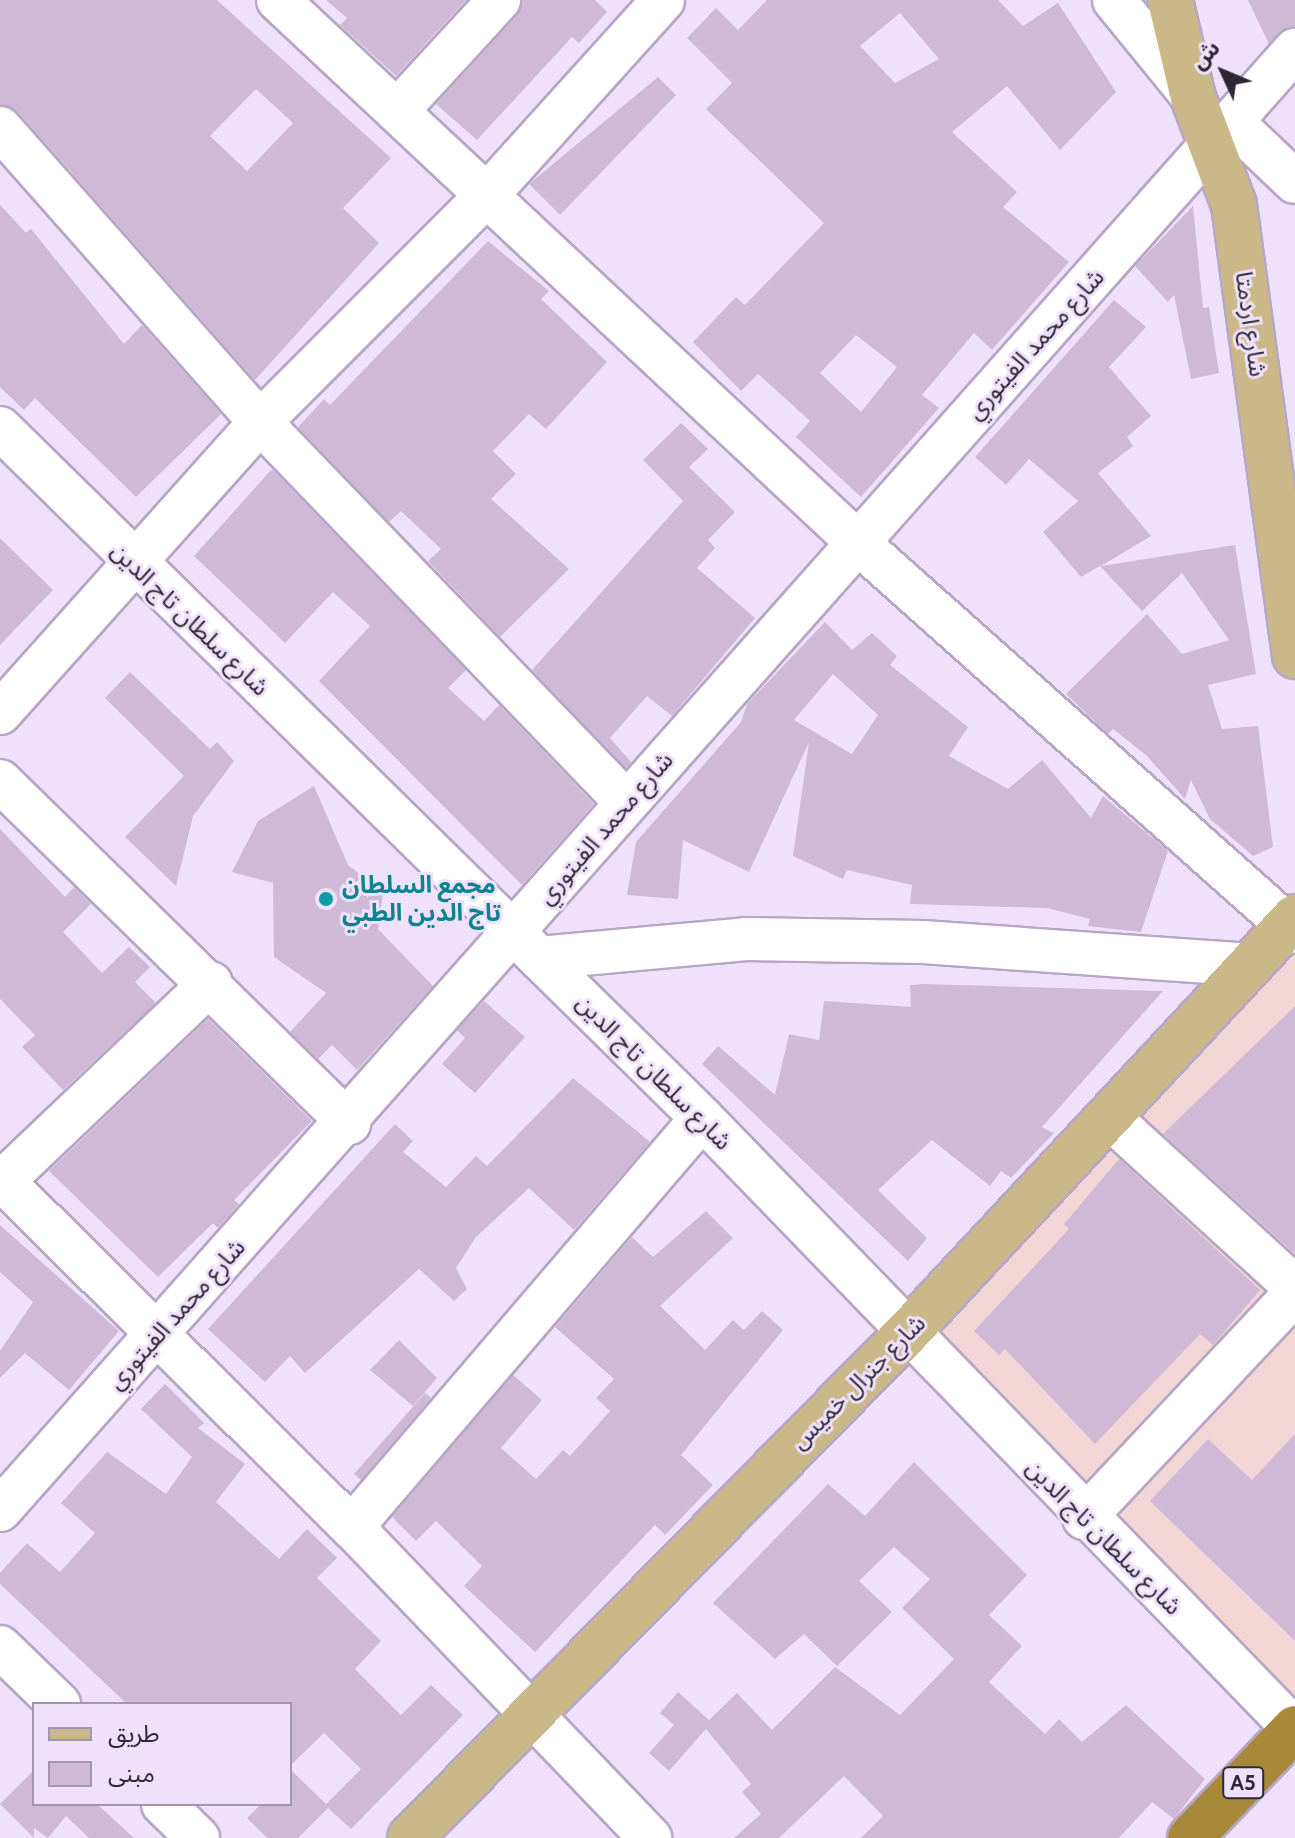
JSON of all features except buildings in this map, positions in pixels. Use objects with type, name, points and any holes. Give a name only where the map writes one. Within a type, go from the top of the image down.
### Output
[{"type":"highway","name":"A5","points":[[1190,1838],[1295,1729]]},
{"type":"main road","name":"شارع اردمتا","points":[[1170,0],[1193,97],[1221,134],[1234,205],[1295,656]]},
{"type":"main road","name":"شارع جنرال خميس","points":[[410,1838],[906,1334],[1292,925]]},
{"type":"street","points":[[397,111],[499,0]]},
{"type":"street","points":[[0,713],[260,422],[488,194],[663,0]]},
{"type":"street","points":[[1114,0],[1193,97]]},
{"type":"street","points":[[289,4],[397,111],[857,542],[1292,925]]},
{"type":"street","name":"شارع محمد الفيتوري","points":[[0,1510],[349,1123],[526,946],[626,802],[1295,50]]},
{"type":"street","points":[[0,128],[260,422],[626,802]]},
{"type":"street","points":[[1221,134],[1295,182]]},
{"type":"street","name":"شارع سلطان تاج الدين","points":[[0,428],[133,564],[702,1118],[1084,1518],[1295,1729]]},
{"type":"street","points":[[0,781],[211,983],[349,1123]]},
{"type":"street","points":[[526,946],[746,939],[923,942],[1251,965]]},
{"type":"street","points":[[211,983],[2,1180],[352,1527],[528,1718],[650,1838]]},
{"type":"street","points":[[352,1527],[702,1118]]},
{"type":"street","points":[[1111,1119],[1295,1287]]},
{"type":"street","points":[[1084,1518],[1295,1293]]},
{"type":"street","points":[[0,1647],[57,1702]]},
{"type":"street","points":[[165,1806],[198,1838]]},
{"type":"shaded area","points":[[1295,940],[1295,1703],[924,1322]]},
{"type":"place","name":"مجمع السلطان تاج الدين الطبي","points":[[326,899]]}]
